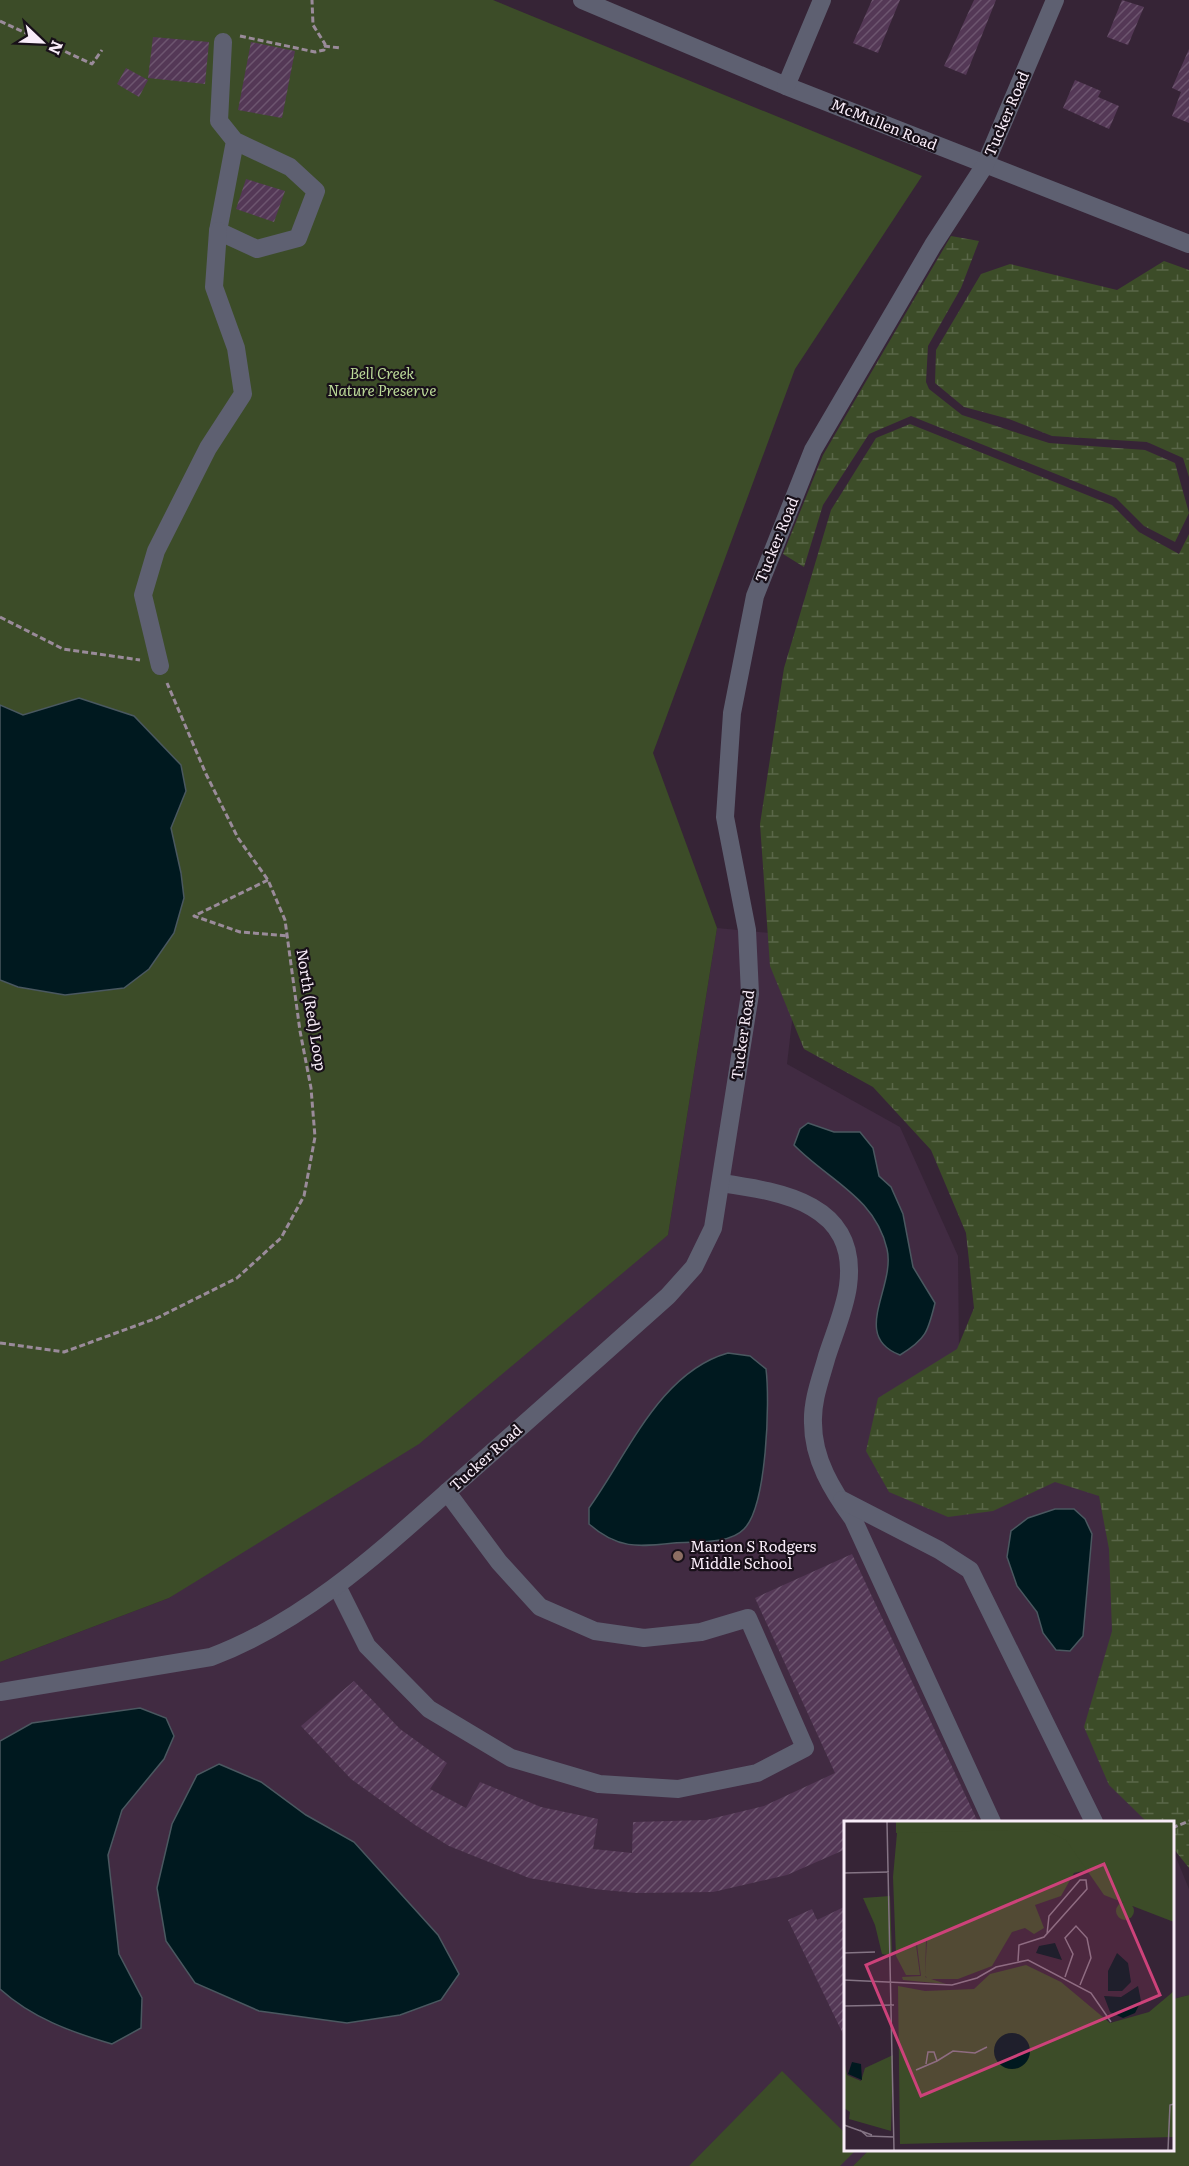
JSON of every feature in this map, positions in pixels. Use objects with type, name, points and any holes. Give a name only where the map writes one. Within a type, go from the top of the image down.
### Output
[{"type":"street","name":"McMullen Road","points":[[582,0],[786,87],[1189,244]]},
{"type":"street","points":[[786,87],[822,0]]},
{"type":"street","name":"Tucker Road","points":[[0,1692],[211,1657],[241,1646],[337,1586],[447,1492],[681,1283],[694,1267],[708,1238],[721,1183],[750,994],[747,930],[725,817],[732,713],[755,596],[813,450],[933,245],[985,165],[1055,0]]},
{"type":"street","points":[[218,231],[257,249],[298,238],[316,191],[290,167],[235,141],[219,121],[227,39]]},
{"type":"street","points":[[160,666],[143,595],[156,551],[208,448],[243,394],[236,348],[214,287],[218,231],[235,141]]},
{"type":"street","points":[[721,1183],[800,1199],[817,1208],[834,1223],[844,1242],[849,1264],[848,1287],[815,1398],[812,1422],[814,1444],[820,1464],[853,1519],[992,1821]]},
{"type":"street","points":[[337,1586],[367,1646],[429,1709],[511,1758],[599,1784],[678,1789],[757,1773],[806,1748],[748,1618],[701,1632],[644,1638],[595,1631],[540,1607],[499,1562],[447,1492]]},
{"type":"street","points":[[838,1497],[939,1550],[970,1570],[1094,1821]]},
{"type":"path","points":[[312,0],[313,25],[324,46]]},
{"type":"path","points":[[0,21],[92,64],[102,50]]},
{"type":"path","points":[[227,39],[315,52],[324,50],[324,46]]},
{"type":"path","points":[[324,46],[340,48]]},
{"type":"path","points":[[0,617],[63,650],[121,656],[160,666]]},
{"type":"path","name":"North (Red) Loop","points":[[0,1343],[63,1352],[157,1318],[237,1278],[281,1238],[304,1196],[315,1137],[311,1088],[300,1031],[285,920],[268,880],[232,827],[206,774],[160,666]]},
{"type":"path","points":[[268,880],[194,916],[240,932],[288,936]]},
{"type":"path","points":[[1174,1828],[1189,1821]]},
{"type":"shaded area","name":"Marion S Rodgers Middle School","points":[[717,928],[802,936],[787,1064],[900,1127],[958,1256],[959,1350],[1116,1514],[1161,1821],[844,1821],[844,2151],[868,2151],[853,2166],[0,2166],[0,1662],[169,1598],[668,1235]]},
{"type":"shaded area","points":[[1174,1852],[1189,1889],[1189,1995],[1174,1999]]},
{"type":"green space","name":"Bell Creek Nature Preserve","points":[[0,0],[493,0],[922,176],[795,369],[653,753],[717,928],[668,1235],[419,1444],[169,1598],[0,1662]]},
{"type":"green space","points":[[951,236],[979,241],[961,288],[928,346],[926,382],[929,389],[962,415],[1049,443],[1145,450],[1175,463],[1189,513],[1175,542],[1144,526],[1116,498],[911,416],[869,434],[823,505],[804,567],[783,554],[823,455]]},
{"type":"green space","points":[[1164,261],[1189,270],[1189,477],[1183,458],[1147,442],[1052,436],[1009,419],[964,407],[935,383],[936,350],[981,274],[1010,264],[1117,290]]},
{"type":"green space","points":[[910,424],[1112,505],[1139,532],[1179,554],[1189,534],[1189,1868],[1174,1849],[1174,1821],[1146,1821],[1109,1785],[1084,1727],[1112,1631],[1109,1549],[1099,1496],[1055,1482],[993,1511],[948,1517],[889,1492],[866,1451],[878,1398],[957,1349],[974,1308],[966,1233],[931,1150],[873,1087],[804,1049],[770,966],[760,824],[784,668],[831,510],[876,438]]},
{"type":"green space","points":[[1189,1995],[1189,2166],[853,2166],[868,2151],[1174,2151],[1174,1999]]},
{"type":"green space","points":[[782,2071],[844,2132],[844,2151],[855,2151],[840,2166],[689,2166]]},
{"type":"water","points":[[79,698],[134,716],[181,765],[186,791],[171,828],[184,898],[174,933],[149,969],[124,988],[65,995],[18,987],[0,980],[0,705],[23,715]]},
{"type":"water","points":[[808,1123],[834,1132],[860,1132],[873,1148],[879,1176],[891,1187],[903,1214],[913,1267],[935,1303],[925,1334],[900,1355],[885,1347],[878,1336],[876,1323],[888,1264],[887,1249],[881,1231],[861,1202],[794,1145],[800,1129]]},
{"type":"water","points":[[728,1353],[750,1356],[766,1369],[767,1428],[762,1477],[752,1517],[744,1529],[730,1538],[721,1540],[649,1545],[619,1542],[599,1532],[589,1524],[589,1508],[648,1417],[664,1396],[683,1378],[704,1363]]},
{"type":"water","points":[[1055,1509],[1074,1509],[1085,1519],[1092,1534],[1083,1636],[1070,1651],[1056,1650],[1043,1633],[1037,1612],[1017,1586],[1007,1557],[1011,1531],[1028,1518]]},
{"type":"water","points":[[140,1708],[166,1718],[174,1736],[164,1759],[122,1810],[108,1855],[119,1954],[142,1998],[141,2028],[112,2044],[53,2023],[25,2008],[0,1989],[0,1741],[32,1723]]},
{"type":"water","points":[[219,1764],[261,1782],[306,1815],[354,1842],[438,1935],[459,1974],[441,2000],[400,2015],[347,2023],[259,2011],[195,1983],[166,1941],[157,1888],[172,1824],[197,1775]]},
{"type":"building","points":[[872,0],[900,0],[878,53],[853,43]]},
{"type":"building","points":[[974,0],[996,0],[966,75],[944,66]]},
{"type":"building","points":[[1122,0],[1144,7],[1128,45],[1107,37]]},
{"type":"building","points":[[153,37],[209,42],[205,84],[148,78]]},
{"type":"building","points":[[251,42],[295,51],[282,118],[238,110]]},
{"type":"building","points":[[1189,49],[1189,123],[1172,116],[1181,92],[1172,88]]},
{"type":"building","points":[[126,68],[148,80],[139,97],[117,84]]},
{"type":"building","points":[[1075,80],[1101,91],[1098,97],[1119,106],[1109,129],[1063,108]]},
{"type":"building","points":[[246,179],[285,191],[274,222],[236,209]]},
{"type":"building","points":[[852,1554],[978,1821],[844,1821],[844,1850],[787,1875],[713,1892],[636,1893],[594,1889],[529,1878],[449,1846],[415,1825],[351,1779],[301,1726],[354,1681],[400,1729],[447,1763],[430,1789],[466,1808],[480,1782],[541,1807],[598,1819],[593,1849],[632,1853],[633,1822],[706,1820],[764,1806],[835,1773],[755,1598]]},
{"type":"building","points":[[844,1907],[844,2036],[788,1920],[812,1909],[817,1920]]},
{"type":"place","name":"Marion S Rodgers Middle School","points":[[678,1556]]}]
